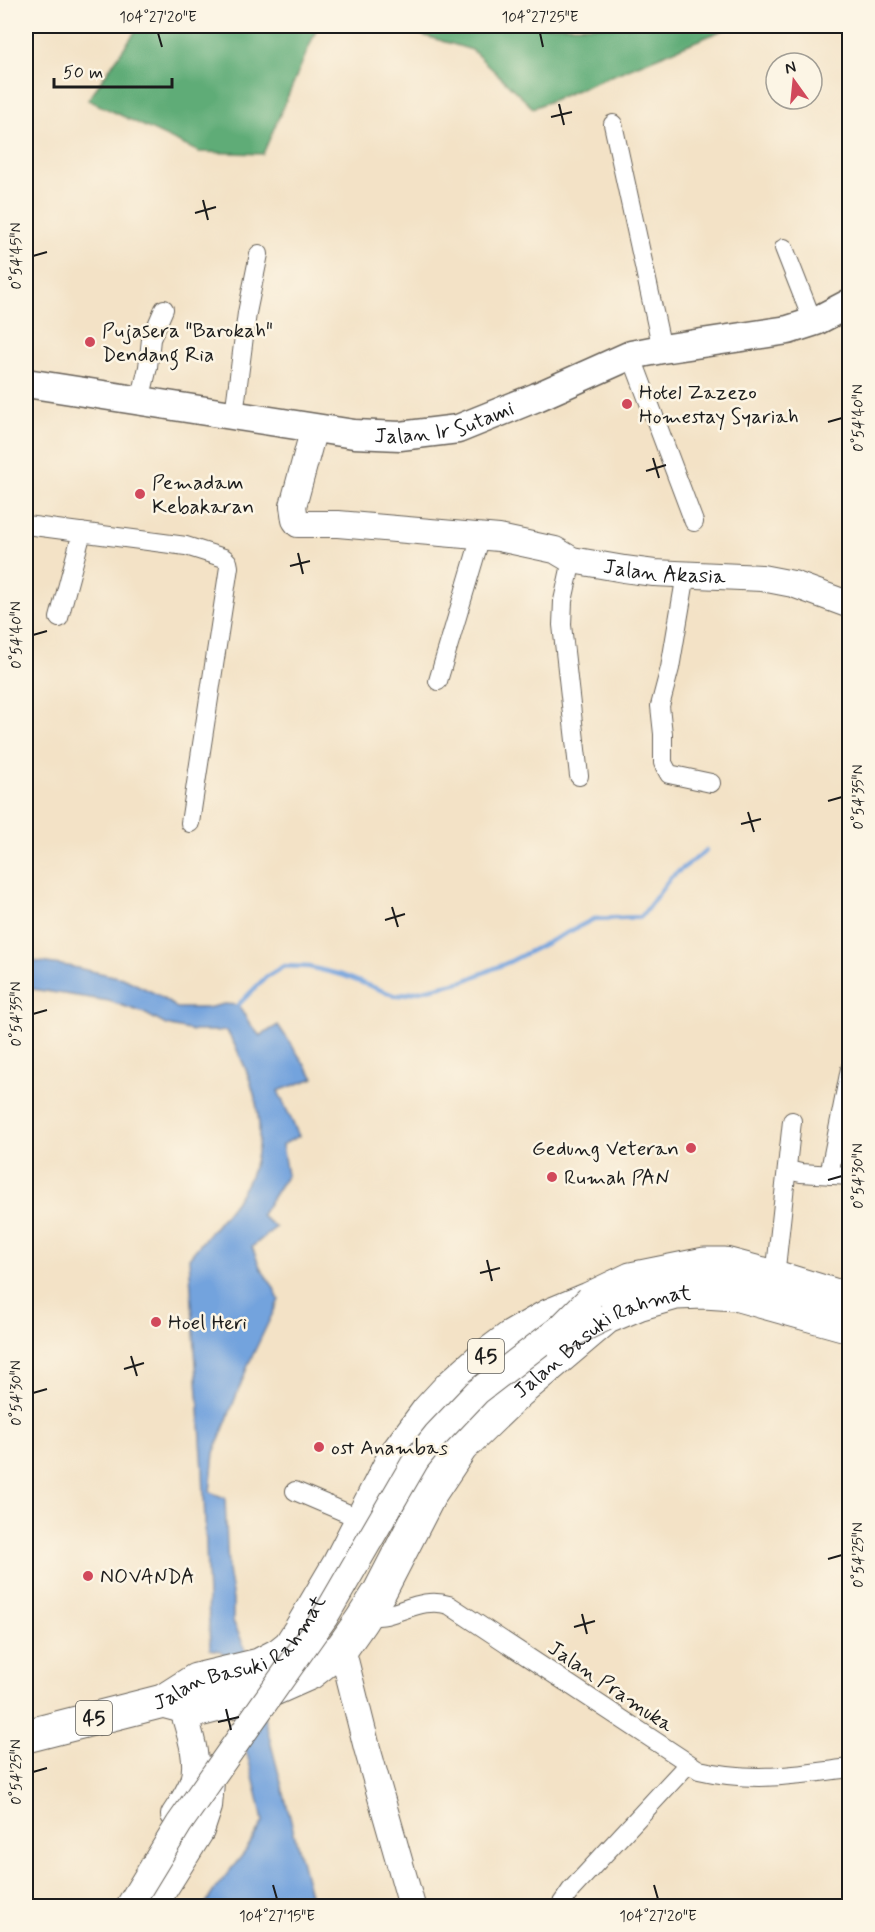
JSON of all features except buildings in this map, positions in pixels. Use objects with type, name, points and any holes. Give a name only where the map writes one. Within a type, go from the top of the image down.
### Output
[{"type":"highway","name":"Jalan Basuki Rahmat","points":[[197,1699],[262,1679],[310,1673],[342,1648],[380,1591],[431,1492],[461,1447],[516,1394],[598,1308],[631,1280],[705,1264],[725,1264],[849,1300]]},
{"type":"highway","name":"Jalan Basuki Rahmat","points":[[262,1679],[280,1654],[290,1646],[334,1572],[394,1457],[451,1386],[510,1338],[548,1316],[638,1304],[676,1293],[704,1292],[735,1294],[849,1326]]},
{"type":"highway","name":"45","points":[[26,1736],[197,1699]]},
{"type":"main road","name":"Jalan Ir Sutami","points":[[26,383],[354,434],[400,436],[458,429],[631,355],[770,333],[813,322],[849,303]]},
{"type":"main road","name":"Jalan Akasia","points":[[314,428],[293,506],[295,520],[298,524],[338,524],[481,536],[555,550],[572,560],[624,569],[762,578],[793,584],[849,605]]},
{"type":"main road","points":[[129,1906],[179,1824],[325,1617],[389,1506],[436,1435],[477,1392],[560,1328],[598,1308]]},
{"type":"main road","points":[[143,1906],[190,1830],[322,1641],[424,1466],[467,1417],[499,1387],[566,1337],[598,1308]]},
{"type":"main road","points":[[342,1648],[367,1748],[412,1906]]},
{"type":"main road","points":[[117,1906],[194,1779],[192,1745],[197,1699]]},
{"type":"main road","points":[[154,1906],[201,1831],[209,1807],[213,1770],[197,1699]]},
{"type":"street","points":[[613,124],[662,349]]},
{"type":"street","points":[[784,248],[813,322]]},
{"type":"street","points":[[234,415],[247,313],[259,254]]},
{"type":"street","points":[[141,401],[151,339],[164,309]]},
{"type":"street","points":[[631,355],[694,522]]},
{"type":"street","points":[[26,525],[186,546],[224,558],[228,562],[190,823]]},
{"type":"street","points":[[59,618],[82,532]]},
{"type":"street","points":[[438,681],[481,536]]},
{"type":"street","points":[[572,560],[563,601],[562,625],[579,776]]},
{"type":"street","points":[[686,574],[670,668],[661,699],[663,763],[669,774],[711,783]]},
{"type":"street","points":[[829,1175],[849,1069]]},
{"type":"street","points":[[775,1277],[792,1120]]},
{"type":"street","points":[[788,1170],[849,1176]]},
{"type":"street","points":[[295,1491],[363,1520]]},
{"type":"street","name":"Jalan Pramuka","points":[[361,1621],[369,1616],[385,1615],[423,1603],[437,1602],[449,1605],[699,1770],[741,1778],[768,1778],[849,1768]]},
{"type":"street","points":[[560,1906],[571,1890],[688,1764]]},
{"type":"green space","points":[[139,26],[318,26],[263,154],[199,152],[88,100]]},
{"type":"green space","points":[[392,26],[733,26],[533,108],[472,50]]},
{"type":"water","points":[[26,960],[123,978],[156,994],[177,1008],[238,1005],[260,1036],[278,1025],[314,1078],[278,1091],[299,1136],[282,1145],[287,1175],[261,1216],[276,1227],[252,1247],[261,1269],[273,1286],[279,1300],[249,1363],[214,1453],[210,1492],[225,1498],[233,1621],[248,1655],[313,1906],[204,1906],[245,1852],[263,1822],[228,1666],[221,1651],[210,1649],[203,1470],[189,1258],[241,1193],[251,1173],[257,1152],[259,1132],[258,1111],[253,1090],[227,1031],[193,1031],[166,1025],[144,1013],[109,1001],[26,988]]},
{"type":"waterway","points":[[238,1005],[266,977],[284,966],[309,967],[342,975],[396,996],[464,981],[509,962],[594,919],[641,917],[671,877],[706,851]]},
{"type":"place","name":"Pujasera \"Barokah\" Dendang Ria","points":[[90,342]]},
{"type":"place","name":"Hotel Zazezo Homestay Syariah","points":[[627,404]]},
{"type":"place","name":"Pemadam Kebakaran","points":[[140,494]]},
{"type":"place","name":"Gedung Veteran","points":[[691,1148]]},
{"type":"place","name":"Rumah PAN","points":[[552,1177]]},
{"type":"place","name":"Hoel Heri","points":[[156,1322]]},
{"type":"place","name":"ost Anambas","points":[[319,1447]]},
{"type":"place","name":"NOVANDA","points":[[88,1576]]}]
